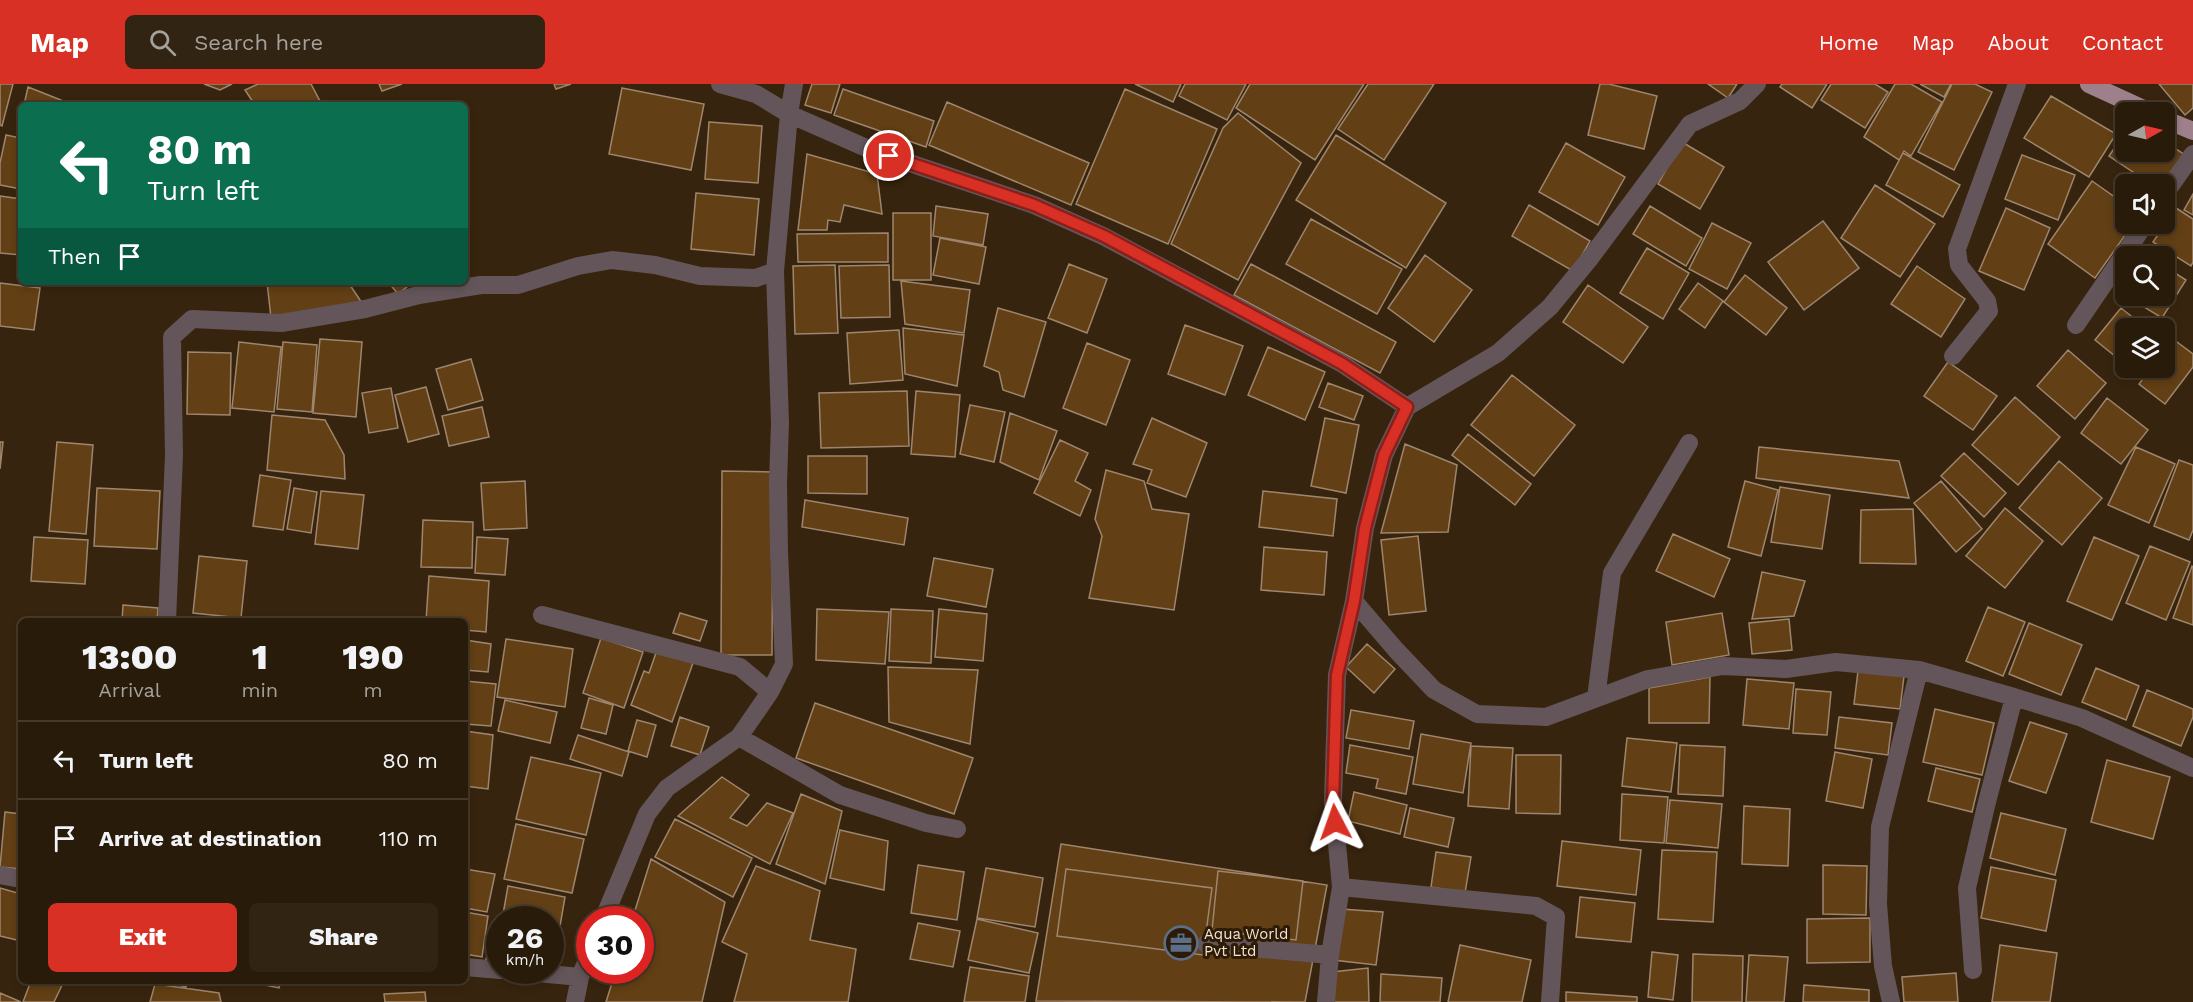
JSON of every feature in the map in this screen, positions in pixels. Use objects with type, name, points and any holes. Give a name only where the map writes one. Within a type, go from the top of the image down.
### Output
[{"type":"main road","points":[[2089,84],[2128,102]]},
{"type":"main road","points":[[2175,124],[2193,131]]},
{"type":"street","points":[[720,84],[756,94],[789,114],[871,150],[1034,205],[1104,236],[1341,363],[1407,407]]},
{"type":"street","points":[[609,906],[647,814],[667,788],[739,737],[770,692],[784,664],[779,552],[780,423],[775,271],[789,114],[794,84]]},
{"type":"street","points":[[1326,1002],[1330,955],[1341,887],[1333,801],[1337,675],[1354,601],[1365,528],[1384,455],[1407,407],[1498,353],[1550,307],[1690,124],[1740,101],[1757,84]]},
{"type":"street","points":[[1953,356],[1989,311],[1987,301],[1959,265],[1957,249],[2017,84]]},
{"type":"street","points":[[2175,179],[2193,154]]},
{"type":"street","points":[[2076,325],[2138,234]]},
{"type":"street","points":[[167,618],[174,455],[172,337],[192,319],[280,323],[365,309],[429,293],[480,285],[518,285],[578,266],[612,260],[655,265],[700,276],[756,278],[775,271]]},
{"type":"street","points":[[1596,698],[1612,573],[1689,443]]},
{"type":"street","points":[[1354,601],[1434,690],[1477,714],[1546,717],[1648,679],[1723,666],[1786,669],[1836,662],[1919,670],[2014,697],[2082,718],[2193,768]]},
{"type":"street","points":[[542,615],[740,667],[770,692]]},
{"type":"street","points":[[1891,1002],[1883,966],[1878,904],[1880,827],[1919,670]]},
{"type":"street","points":[[1973,970],[1967,888],[2014,697]]},
{"type":"street","points":[[739,737],[840,795],[926,823],[957,829]]},
{"type":"street","points":[[0,875],[18,878]]},
{"type":"street","points":[[1341,887],[1536,906],[1556,917],[1551,1002]]},
{"type":"street","points":[[1206,944],[1330,955]]},
{"type":"street","points":[[468,967],[486,969]]},
{"type":"street","points":[[575,1002],[579,984]]},
{"type":"building","points":[[0,84],[13,84],[2,126],[0,125]]},
{"type":"building","points":[[204,84],[232,84],[220,90]]},
{"type":"building","points":[[258,84],[311,84],[320,102],[253,102],[245,90]]},
{"type":"building","points":[[379,84],[402,84],[382,91]]},
{"type":"building","points":[[554,84],[571,84],[556,89]]},
{"type":"building","points":[[812,84],[840,84],[831,113],[805,105]]},
{"type":"building","points":[[1135,84],[1181,84],[1173,102]]},
{"type":"building","points":[[1185,84],[1246,84],[1227,120],[1179,96]]},
{"type":"building","points":[[1250,84],[1364,84],[1315,160],[1236,108]]},
{"type":"building","points":[[1368,84],[1434,84],[1384,160],[1338,129]]},
{"type":"building","points":[[1600,84],[1609,84],[1657,96],[1644,149],[1588,135]]},
{"type":"building","points":[[1708,84],[1737,84],[1728,98]]},
{"type":"building","points":[[1782,84],[1827,84],[1812,108],[1780,87]]},
{"type":"building","points":[[1831,84],[1875,84],[1888,92],[1865,128],[1821,100]]},
{"type":"building","points":[[1895,84],[1911,84],[1942,102],[1911,156],[1904,151],[1899,160],[1864,137]]},
{"type":"building","points":[[1920,84],[1951,84],[1944,97]]},
{"type":"building","points":[[1952,84],[1975,84],[1992,92],[1954,170],[1918,152]]},
{"type":"building","points":[[2159,84],[2193,84],[2193,108],[2185,115]]},
{"type":"building","points":[[28,87],[66,102],[25,102]]},
{"type":"building","points":[[622,88],[704,104],[691,170],[609,154]]},
{"type":"building","points":[[843,89],[934,121],[926,147],[834,115]]},
{"type":"building","points":[[1125,89],[1217,129],[1168,244],[1076,204]]},
{"type":"building","points":[[2051,96],[2115,133],[2089,177],[2024,138]]},
{"type":"building","points":[[947,102],[1089,163],[1071,205],[929,145]]},
{"type":"building","points":[[1238,113],[1301,163],[1238,280],[1171,244],[1223,128]]},
{"type":"building","points":[[709,122],[762,126],[758,183],[705,179]]},
{"type":"building","points":[[6,135],[18,137],[18,188],[0,185],[0,163]]},
{"type":"building","points":[[1336,135],[1446,203],[1406,268],[1296,200]]},
{"type":"building","points":[[1682,142],[1724,167],[1700,209],[1658,184]]},
{"type":"building","points":[[1566,143],[1625,177],[1598,225],[1539,192]]},
{"type":"building","points":[[2115,147],[2115,160],[2109,156]]},
{"type":"building","points":[[2175,148],[2185,155],[2171,174],[2136,174],[2118,162],[2175,162]]},
{"type":"building","points":[[1903,153],[1960,185],[1943,217],[1886,185]]},
{"type":"building","points":[[807,154],[877,174],[882,214],[844,205],[840,222],[828,220],[827,230],[798,230]]},
{"type":"building","points":[[2022,155],[2075,175],[2058,220],[2005,199]]},
{"type":"building","points":[[2092,181],[2115,197],[2115,234],[2126,234],[2118,246],[2115,246],[2115,250],[2095,278],[2048,244]]},
{"type":"building","points":[[1875,185],[1935,224],[1900,277],[1841,238]]},
{"type":"building","points":[[696,193],[759,199],[754,255],[691,249]]},
{"type":"building","points":[[2193,194],[2193,215],[2184,210]]},
{"type":"building","points":[[0,196],[18,199],[18,255],[0,253]]},
{"type":"building","points":[[1529,205],[1590,241],[1573,271],[1512,236]]},
{"type":"building","points":[[936,206],[988,214],[983,245],[933,236]]},
{"type":"building","points":[[1650,206],[1702,238],[1686,266],[1633,234]]},
{"type":"building","points":[[2006,208],[2050,228],[2024,290],[1979,271]]},
{"type":"building","points":[[2175,209],[2193,219],[2193,262],[2191,266],[2175,256],[2175,246],[2159,246],[2153,242],[2158,234],[2175,234]]},
{"type":"building","points":[[893,213],[931,213],[931,280],[893,280]]},
{"type":"building","points":[[1311,219],[1402,269],[1377,314],[1286,264]]},
{"type":"building","points":[[1823,221],[1859,268],[1804,310],[1768,262]]},
{"type":"building","points":[[1712,223],[1751,243],[1727,289],[1689,269]]},
{"type":"building","points":[[888,233],[888,262],[798,262],[797,234]]},
{"type":"building","points":[[940,238],[986,247],[979,284],[933,275]]},
{"type":"building","points":[[1647,248],[1689,273],[1663,319],[1620,293]]},
{"type":"building","points":[[1425,255],[1472,290],[1434,342],[1388,308]]},
{"type":"building","points":[[1069,264],[1107,279],[1087,333],[1048,318]]},
{"type":"building","points":[[1251,264],[1396,342],[1380,373],[1234,295]]},
{"type":"building","points":[[835,265],[838,333],[795,334],[793,266]]},
{"type":"building","points":[[889,265],[890,317],[841,318],[839,266]]},
{"type":"building","points":[[1917,266],[1965,299],[1941,337],[1891,304]]},
{"type":"building","points":[[2175,273],[2186,280],[2175,297]]},
{"type":"building","points":[[1745,275],[1787,308],[1766,335],[1724,302]]},
{"type":"building","points":[[901,281],[970,290],[964,333],[905,324]]},
{"type":"building","points":[[0,283],[40,288],[34,330],[0,326]]},
{"type":"building","points":[[1698,283],[1723,301],[1705,328],[1679,309]]},
{"type":"building","points":[[267,285],[350,285],[362,303],[271,318]]},
{"type":"building","points":[[390,285],[409,285],[398,294]]},
{"type":"building","points":[[1588,285],[1648,327],[1623,363],[1563,322]]},
{"type":"building","points":[[2142,306],[2170,306],[2162,318]]},
{"type":"building","points":[[998,308],[1046,322],[1024,397],[1003,390],[999,372],[984,366]]},
{"type":"building","points":[[2121,308],[2134,318],[2115,318],[2115,356],[2095,340]]},
{"type":"building","points":[[1185,325],[1243,346],[1225,395],[1168,374]]},
{"type":"building","points":[[903,328],[964,335],[957,386],[905,374]]},
{"type":"building","points":[[899,330],[903,380],[850,384],[847,333]]},
{"type":"building","points":[[320,339],[362,342],[356,417],[313,413]]},
{"type":"building","points":[[2175,340],[2193,354],[2193,367],[2165,404],[2139,384],[2144,378],[2175,378]]},
{"type":"building","points":[[239,342],[281,347],[274,412],[232,408]]},
{"type":"building","points":[[283,342],[317,345],[312,412],[277,409]]},
{"type":"building","points":[[1087,343],[1130,360],[1106,425],[1063,408]]},
{"type":"building","points":[[1268,347],[1325,372],[1305,420],[1248,395]]},
{"type":"building","points":[[2068,350],[2106,383],[2075,419],[2037,386]]},
{"type":"building","points":[[188,352],[231,353],[230,415],[187,414]]},
{"type":"building","points":[[471,359],[483,400],[448,410],[436,369]]},
{"type":"building","points":[[1948,362],[1997,396],[1973,430],[1924,396]]},
{"type":"building","points":[[1512,375],[1575,425],[1534,476],[1471,425]]},
{"type":"building","points":[[1328,383],[1363,396],[1354,420],[1319,407]]},
{"type":"building","points":[[426,387],[439,434],[408,442],[395,395]]},
{"type":"building","points":[[391,388],[398,428],[369,433],[362,393]]},
{"type":"building","points":[[907,391],[909,446],[821,448],[819,393]]},
{"type":"building","points":[[916,391],[960,395],[955,457],[911,454]]},
{"type":"building","points":[[2015,397],[2060,437],[2018,485],[1972,445]]},
{"type":"building","points":[[2107,398],[2148,430],[2121,464],[2081,433]]},
{"type":"building","points":[[970,405],[1005,412],[994,462],[960,454]]},
{"type":"building","points":[[482,407],[489,437],[449,446],[442,416]]},
{"type":"building","points":[[1010,413],[1057,431],[1039,480],[1000,462]]},
{"type":"building","points":[[272,415],[325,420],[344,455],[345,479],[267,470]]},
{"type":"building","points":[[1152,418],[1207,443],[1186,497],[1147,483],[1152,470],[1133,464]]},
{"type":"building","points":[[1325,418],[1359,425],[1346,493],[1311,486]]},
{"type":"building","points":[[1468,434],[1531,484],[1515,505],[1452,455]]},
{"type":"building","points":[[1060,440],[1088,453],[1075,481],[1091,490],[1080,516],[1034,493]]},
{"type":"building","points":[[0,442],[3,442],[0,469]]},
{"type":"building","points":[[57,442],[93,445],[86,534],[49,531]]},
{"type":"building","points":[[1405,444],[1457,465],[1448,532],[1381,533]]},
{"type":"building","points":[[1759,447],[1899,461],[1909,498],[1756,478]]},
{"type":"building","points":[[2136,447],[2175,464],[2149,523],[2108,505]]},
{"type":"building","points":[[1964,453],[2006,493],[1984,517],[1941,476]]},
{"type":"building","points":[[808,456],[867,456],[867,494],[808,493]]},
{"type":"building","points":[[2179,460],[2193,465],[2193,530],[2189,540],[2154,526]]},
{"type":"building","points":[[2059,461],[2102,498],[2062,545],[2019,508]]},
{"type":"building","points":[[1106,470],[1144,481],[1152,509],[1189,514],[1174,610],[1089,598],[1102,536],[1095,519]]},
{"type":"building","points":[[722,471],[773,472],[772,655],[721,655]]},
{"type":"building","points":[[260,475],[291,480],[283,530],[253,526]]},
{"type":"building","points":[[525,481],[527,528],[484,530],[481,483]]},
{"type":"building","points":[[1745,481],[1778,490],[1761,556],[1728,547]]},
{"type":"building","points":[[1941,481],[1982,529],[1956,552],[1914,503]]},
{"type":"building","points":[[1780,487],[1830,495],[1822,549],[1771,542]]},
{"type":"building","points":[[97,488],[160,491],[157,549],[94,546]]},
{"type":"building","points":[[294,488],[317,492],[311,533],[287,529]]},
{"type":"building","points":[[321,491],[364,495],[358,549],[315,544]]},
{"type":"building","points":[[1263,491],[1337,499],[1333,536],[1259,527]]},
{"type":"building","points":[[805,500],[908,518],[904,545],[802,527]]},
{"type":"building","points":[[2005,508],[2043,541],[2005,588],[1966,556]]},
{"type":"building","points":[[1913,509],[1916,564],[1860,563],[1861,510]]},
{"type":"building","points":[[423,520],[473,522],[472,568],[421,567]]},
{"type":"building","points":[[1673,534],[1730,559],[1714,597],[1656,571]]},
{"type":"building","points":[[1418,536],[1426,611],[1389,615],[1381,540]]},
{"type":"building","points":[[34,537],[88,540],[85,584],[31,581]]},
{"type":"building","points":[[477,537],[508,539],[505,575],[475,573]]},
{"type":"building","points":[[2094,537],[2139,556],[2112,620],[2067,601]]},
{"type":"building","points":[[2150,546],[2190,562],[2166,620],[2126,603]]},
{"type":"building","points":[[1264,547],[1327,552],[1324,595],[1261,590]]},
{"type":"building","points":[[199,556],[247,561],[241,618],[193,613]]},
{"type":"building","points":[[934,558],[993,569],[986,607],[927,596]]},
{"type":"building","points":[[2193,567],[2193,625],[2173,618]]},
{"type":"building","points":[[1762,572],[1805,581],[1794,616],[1752,619]]},
{"type":"building","points":[[429,576],[489,581],[486,632],[468,630],[468,618],[426,618]]},
{"type":"building","points":[[123,605],[158,608],[157,618],[122,618]]},
{"type":"building","points":[[1988,607],[2025,622],[2003,676],[1966,661]]},
{"type":"building","points":[[817,609],[889,612],[885,664],[816,660]]},
{"type":"building","points":[[891,609],[933,611],[931,663],[889,661]]},
{"type":"building","points":[[939,609],[987,614],[983,661],[935,657]]},
{"type":"building","points":[[680,613],[707,621],[700,641],[673,633]]},
{"type":"building","points":[[1722,613],[1729,655],[1672,665],[1666,622]]},
{"type":"building","points":[[1789,619],[1792,650],[1752,654],[1749,623]]},
{"type":"building","points":[[2029,623],[2082,645],[2061,695],[2009,674]]},
{"type":"building","points":[[601,638],[643,652],[624,708],[583,693]]},
{"type":"building","points":[[506,639],[573,649],[565,707],[497,697]]},
{"type":"building","points":[[468,640],[491,644],[488,672],[468,670]]},
{"type":"building","points":[[1367,644],[1395,669],[1374,693],[1346,667]]},
{"type":"building","points":[[657,650],[693,663],[672,722],[631,705],[644,671],[649,673]]},
{"type":"building","points":[[888,667],[978,670],[970,744],[889,722]]},
{"type":"building","points":[[2096,668],[2139,686],[2126,720],[2082,702]]},
{"type":"building","points":[[1858,671],[1904,676],[1900,709],[1854,704]]},
{"type":"building","points":[[1710,677],[1709,723],[1649,723],[1649,688]]},
{"type":"building","points":[[1747,679],[1794,683],[1789,729],[1743,725]]},
{"type":"building","points":[[468,681],[496,684],[491,726],[468,724]]},
{"type":"building","points":[[1796,689],[1831,692],[1827,735],[1793,733]]},
{"type":"building","points":[[2147,690],[2193,709],[2193,717],[2181,746],[2133,726]]},
{"type":"building","points":[[589,698],[613,705],[606,734],[581,728]]},
{"type":"building","points":[[505,700],[557,712],[550,743],[498,731]]},
{"type":"building","points":[[815,703],[973,758],[954,814],[796,758]]},
{"type":"building","points":[[1935,709],[1994,723],[1982,775],[1923,762]]},
{"type":"building","points":[[1351,710],[1414,721],[1409,749],[1346,738]]},
{"type":"building","points":[[680,717],[709,727],[700,755],[671,746]]},
{"type":"building","points":[[1839,717],[1892,723],[1888,755],[1835,748]]},
{"type":"building","points":[[637,720],[656,725],[647,757],[628,751]]},
{"type":"building","points":[[2030,722],[2067,734],[2046,793],[2009,781]]},
{"type":"building","points":[[468,731],[493,735],[488,789],[468,786]]},
{"type":"building","points":[[1421,734],[1471,743],[1463,793],[1413,784]]},
{"type":"building","points":[[578,735],[629,752],[622,776],[570,759]]},
{"type":"building","points":[[1627,738],[1677,743],[1671,792],[1622,786]]},
{"type":"building","points":[[1350,745],[1413,757],[1406,794],[1376,788],[1378,779],[1346,773]]},
{"type":"building","points":[[1680,745],[1725,747],[1723,796],[1678,794]]},
{"type":"building","points":[[1471,746],[1513,748],[1509,809],[1468,806]]},
{"type":"building","points":[[1835,752],[1872,759],[1863,808],[1826,801]]},
{"type":"building","points":[[1516,755],[1561,755],[1560,814],[1516,813]]},
{"type":"building","points":[[531,757],[601,773],[586,835],[516,819]]},
{"type":"building","points":[[2107,760],[2170,777],[2153,839],[2091,822]]},
{"type":"building","points":[[1936,768],[1980,779],[1972,812],[1928,801]]},
{"type":"building","points":[[722,777],[749,795],[730,818],[747,826],[767,803],[793,813],[770,864],[678,816]]},
{"type":"building","points":[[1354,792],[1407,805],[1400,834],[1348,821]]},
{"type":"building","points":[[801,794],[842,811],[825,884],[776,864]]},
{"type":"building","points":[[1622,794],[1668,797],[1664,843],[1620,840]]},
{"type":"building","points":[[1670,800],[1722,804],[1718,848],[1666,843]]},
{"type":"building","points":[[1744,806],[1790,809],[1788,866],[1742,864]]},
{"type":"building","points":[[1410,808],[1454,818],[1448,847],[1404,837]]},
{"type":"building","points":[[5,812],[18,814],[18,869],[0,867]]},
{"type":"building","points":[[2001,813],[2066,829],[2055,875],[1990,858]]},
{"type":"building","points":[[675,819],[752,858],[733,897],[655,857]]},
{"type":"building","points":[[516,824],[584,839],[572,893],[504,879]]},
{"type":"building","points":[[840,830],[888,841],[884,890],[830,878]]},
{"type":"building","points":[[1562,841],[1641,850],[1636,895],[1557,886]]},
{"type":"building","name":"Aqua World Pvt Ltd","points":[[1061,844],[1327,885],[1305,1002],[1036,1001]]},
{"type":"building","points":[[1662,850],[1717,852],[1713,922],[1658,919]]},
{"type":"building","points":[[1436,852],[1471,857],[1465,893],[1431,887]]},
{"type":"building","points":[[651,859],[725,902],[702,1002],[606,1002],[612,984],[654,984],[654,906],[636,906]]},
{"type":"building","points":[[918,865],[964,872],[957,920],[911,913]]},
{"type":"building","points":[[1823,865],[1867,866],[1866,915],[1823,914]]},
{"type":"building","points":[[756,866],[820,891],[810,940],[856,949],[848,1002],[734,1002],[747,954],[722,942]]},
{"type":"building","points":[[1991,867],[2056,880],[2046,931],[1981,918]]},
{"type":"building","points":[[986,868],[1043,878],[1035,927],[977,918]]},
{"type":"building","points":[[1066,869],[1212,888],[1203,955],[1057,936]]},
{"type":"building","points":[[468,870],[495,874],[486,912],[468,909]]},
{"type":"building","name":"Aqua World Pvt Ltd","points":[[1218,871],[1303,881],[1296,940],[1212,930]]},
{"type":"building","points":[[508,886],[565,897],[563,906],[504,906]]},
{"type":"building","points":[[0,888],[18,893],[18,940],[0,936]]},
{"type":"building","points":[[1580,897],[1635,903],[1631,942],[1576,937]]},
{"type":"building","points":[[1341,909],[1383,912],[1376,965],[1333,960]]},
{"type":"building","points":[[468,913],[486,916],[482,957],[468,955]]},
{"type":"building","points":[[1870,918],[1870,962],[1807,963],[1807,919]]},
{"type":"building","points":[[977,919],[1038,933],[1029,973],[968,960]]},
{"type":"building","points":[[918,923],[960,931],[953,967],[910,959]]},
{"type":"building","points":[[1460,945],[1531,960],[1522,1002],[1448,1002]]},
{"type":"building","points":[[2000,945],[2057,953],[2050,1002],[1992,1002]]},
{"type":"building","points":[[1652,952],[1678,955],[1673,1000],[1648,997]]},
{"type":"building","points":[[1693,954],[1743,956],[1742,1002],[1692,1002]]},
{"type":"building","points":[[1749,955],[1788,957],[1784,1002],[1746,1002]]},
{"type":"building","points":[[970,967],[1029,976],[1025,1002],[964,1002]]},
{"type":"building","points":[[1368,968],[1369,1002],[1331,1002],[1332,972]]},
{"type":"building","points":[[1956,973],[1958,1002],[1904,1002],[1902,977]]},
{"type":"building","points":[[1381,974],[1442,978],[1440,1002],[1380,1002]]},
{"type":"building","points":[[30,984],[63,984],[54,1002],[23,1002]]},
{"type":"building","points":[[155,984],[219,993],[221,1002],[150,1002]]},
{"type":"building","points":[[260,984],[280,984],[279,988]]},
{"type":"building","points":[[1804,985],[1869,990],[1869,1002],[1803,1002]]},
{"type":"building","points":[[425,992],[426,1002],[385,1002],[384,994]]},
{"type":"building","points":[[1566,992],[1637,997],[1637,1002],[1566,1002]]},
{"type":"building","points":[[0,993],[21,1002],[0,1002]]},
{"type":"place","name":"Aqua World Pvt Ltd","points":[[1181,943]]},
{"type":"route","points":[[889,156],[1034,205],[1104,236],[1341,363],[1407,407],[1384,455],[1365,528],[1354,601],[1337,675],[1333,801],[1335,822]]}]
